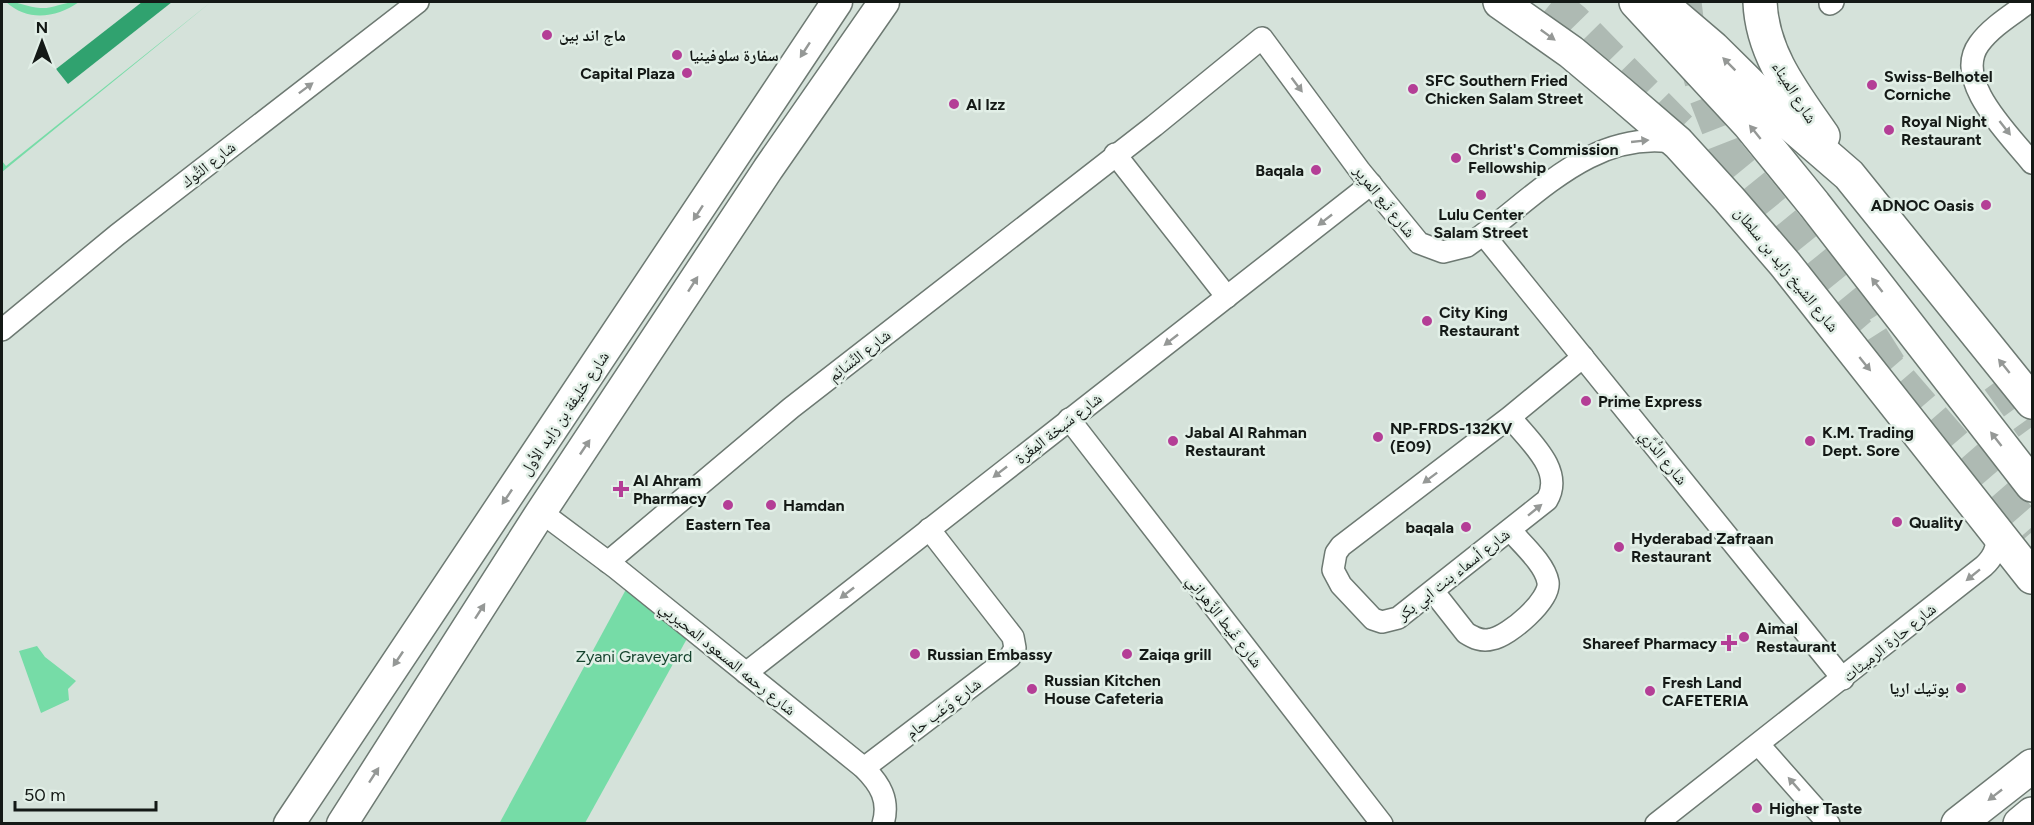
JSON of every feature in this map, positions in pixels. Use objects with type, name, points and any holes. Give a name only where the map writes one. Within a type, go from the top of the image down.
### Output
[{"type":"main road","name":"شارع خليفة بن زايد الأول","points":[[289,824],[837,2]]},
{"type":"main road","points":[[342,824],[541,512],[768,169],[884,2]]},
{"type":"main road","name":"شارع الشيخ زايد بن سلطان","points":[[1500,2],[1571,52],[1678,143],[1785,264],[1995,526],[2032,576]]},
{"type":"main road","points":[[1636,2],[1763,142],[2032,485]]},
{"type":"main road","points":[[1659,2],[1713,48],[1789,123],[1849,174],[2032,402]]},
{"type":"main road","name":"شارع الميناء","points":[[1760,2],[1765,38],[1776,64],[1849,174]]},
{"type":"main road","points":[[1958,824],[2032,766]]},
{"type":"main road","points":[[2020,824],[2032,816]]},
{"type":"street","name":"شارع التُّوك","points":[[2,330],[73,270],[418,2]]},
{"type":"street","points":[[2030,2],[1978,44],[1971,63],[1977,93],[2032,163]]},
{"type":"street","name":"شارع نَبع المرِير","points":[[1262,38],[1411,234],[1431,249],[1456,251],[1484,235],[1556,176],[1594,153],[1632,142],[1650,140],[1678,143]]},
{"type":"street","name":"شارع النَّسَائِم","points":[[608,562],[791,408],[1262,38]]},
{"type":"street","points":[[1115,154],[1227,297]]},
{"type":"street","name":"شارع سَبخة المِغَرة","points":[[746,673],[1227,297],[1366,177]]},
{"type":"street","name":"شارع الدُّرِّي","points":[[1484,235],[1843,679]]},
{"type":"street","name":"شارع أسماء بنت ابي بكر","points":[[1510,417],[1550,468],[1553,484],[1547,500],[1398,618],[1382,622],[1373,619],[1336,578],[1333,561],[1336,553],[1347,541],[1510,417],[1583,357]]},
{"type":"street","name":"شارع غَيط الزَّهرانِي","points":[[1069,419],[1382,824]]},
{"type":"street","name":"شارع رحمه المسعود المحيربي","points":[[541,512],[608,562],[864,768],[878,782],[883,793],[886,805],[883,824]]},
{"type":"street","name":"شارع حارة الرميثات","points":[[1656,824],[1843,679],[1990,560],[1997,544],[1995,526]]},
{"type":"street","name":"شارع وَعَب حام","points":[[864,768],[1010,657],[1015,648],[1013,637],[929,529]]},
{"type":"street","points":[[1433,591],[1466,633],[1473,638],[1490,640],[1505,633],[1543,602],[1548,588],[1545,574],[1510,530]]},
{"type":"street","points":[[1759,745],[1829,824]]},
{"type":"green space","points":[[6,2],[40,8],[79,2],[61,12],[42,16],[23,13]]},
{"type":"green space","points":[[211,2],[2,172],[2,161],[6,166]]},
{"type":"green space","name":"Zyani Graveyard","points":[[630,582],[689,635],[585,823],[499,824]]},
{"type":"green space","points":[[37,646],[45,657],[76,681],[68,689],[69,700],[41,713],[19,651]]},
{"type":"shaded area","points":[[142,2],[172,2],[68,84],[56,69]]},
{"type":"tunnel","points":[[1552,2],[1574,20],[1689,137]]},
{"type":"tunnel","points":[[1685,2],[1689,35],[1704,93],[1727,152],[1853,307],[1895,373]]},
{"type":"tunnel","points":[[1837,307],[2032,532]]},
{"type":"tunnel","points":[[1998,380],[2032,427]]},
{"type":"place","name":"ماج اند بين","points":[[547,35]]},
{"type":"place","name":"سفارة سلوفينيا","points":[[677,55]]},
{"type":"place","name":"Capital Plaza","points":[[687,73]]},
{"type":"place","name":"Swiss-Belhotel Corniche","points":[[1872,85]]},
{"type":"place","name":"SFC Southern Fried Chicken Salam Street","points":[[1413,89]]},
{"type":"place","name":"Al Izz","points":[[954,104]]},
{"type":"place","name":"Royal Night Restaurant","points":[[1889,130]]},
{"type":"place","name":"Christ's Commission Fellowship","points":[[1456,158]]},
{"type":"place","name":"Baqala","points":[[1316,170]]},
{"type":"place","name":"Lulu Center Salam Street","points":[[1481,195]]},
{"type":"place","name":"ADNOC Oasis","points":[[1986,205]]},
{"type":"place","name":"City King Restaurant","points":[[1427,321]]},
{"type":"place","name":"Prime Express","points":[[1586,401]]},
{"type":"place","name":"NP-FRDS-132KV (E09)","points":[[1378,437]]},
{"type":"place","name":"Jabal Al Rahman Restaurant","points":[[1173,441]]},
{"type":"place","name":"K.M. Trading Dept. Sore","points":[[1810,441]]},
{"type":"place","name":"Al Ahram Pharmacy","points":[[621,489]]},
{"type":"place","name":"Eastern Tea","points":[[728,505]]},
{"type":"place","name":"Hamdan","points":[[771,505]]},
{"type":"place","name":"Quality","points":[[1897,522]]},
{"type":"place","name":"baqala","points":[[1466,527]]},
{"type":"place","name":"Hyderabad Zafraan Restaurant","points":[[1619,547]]},
{"type":"place","name":"Aimal Restaurant","points":[[1744,637]]},
{"type":"place","name":"Shareef Pharmacy","points":[[1729,643]]},
{"type":"place","name":"Russian Embassy","points":[[915,654]]},
{"type":"place","name":"Zaiqa grill","points":[[1127,654]]},
{"type":"place","name":"بوتيك اريا","points":[[1961,688]]},
{"type":"place","name":"Russian Kitchen House Cafeteria","points":[[1032,689]]},
{"type":"place","name":"Fresh Land CAFETERIA","points":[[1650,691]]},
{"type":"place","name":"Higher Taste","points":[[1757,808]]}]
